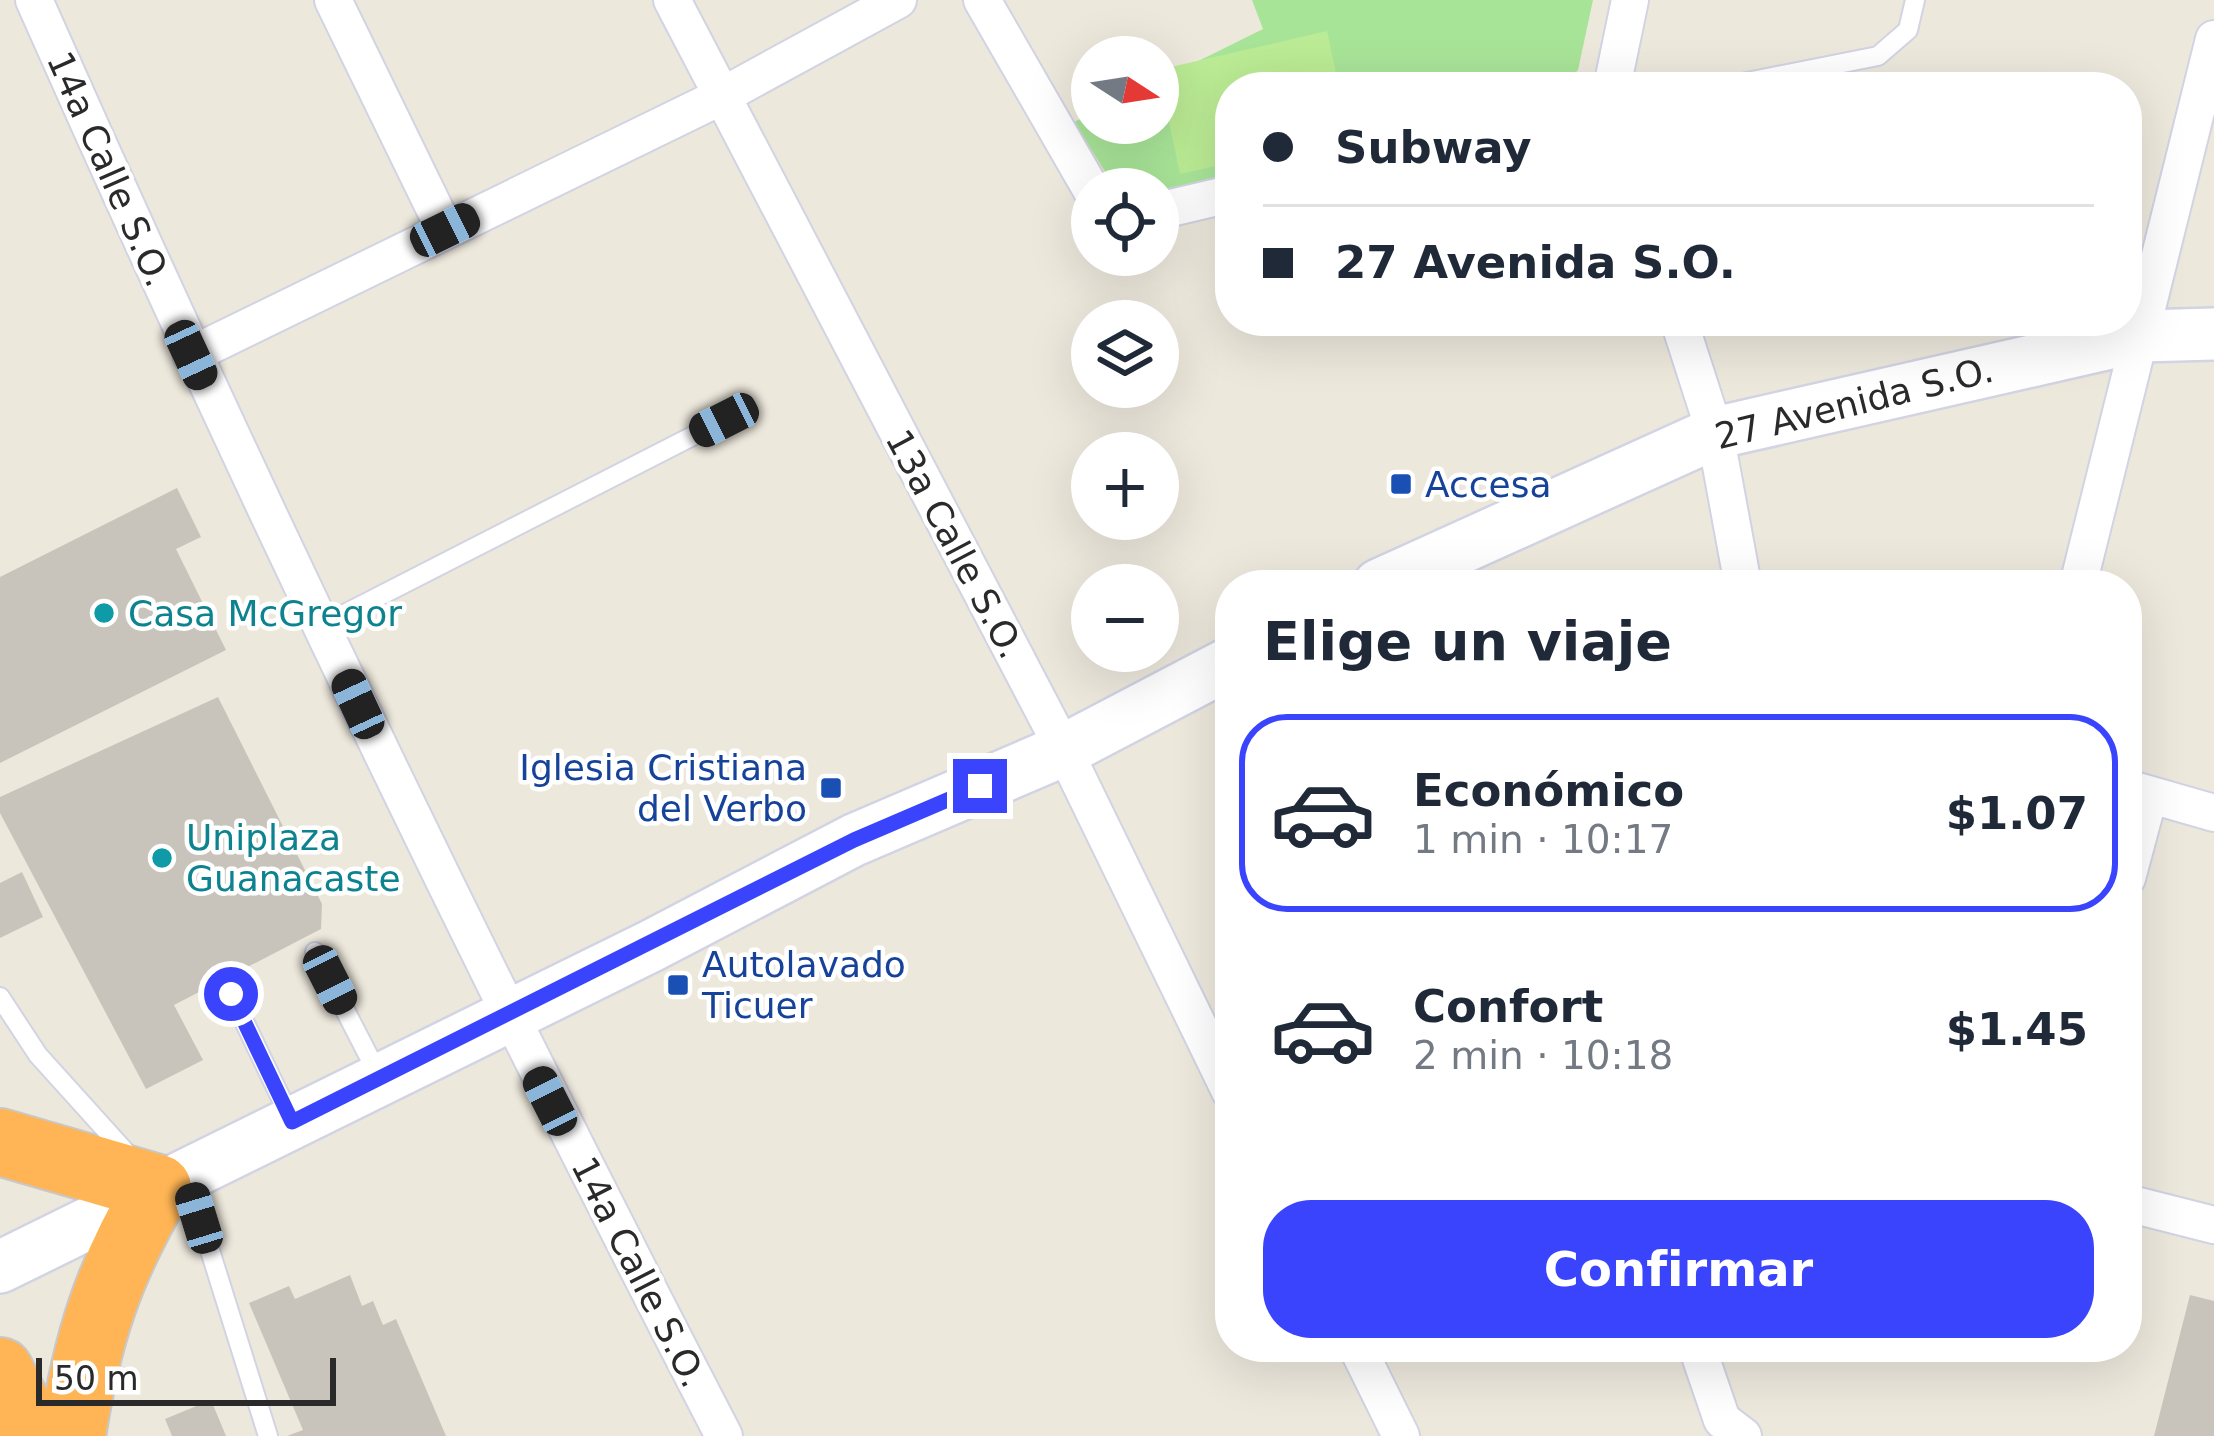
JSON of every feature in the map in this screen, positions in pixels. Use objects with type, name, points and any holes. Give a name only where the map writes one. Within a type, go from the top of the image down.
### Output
[{"type":"highway","points":[[0,1142],[172,1181],[122,1249],[94,1318],[72,1436]]},
{"type":"highway","points":[[0,1371],[33,1436]]},
{"type":"main road","name":"27 Avenida S.O.","points":[[2142,335],[2214,334]]},
{"type":"main road","name":"27 Avenida S.O.","points":[[1412,570],[1715,434],[2137,336]]},
{"type":"main road","points":[[0,1267],[854,840],[1064,750],[1215,671]]},
{"type":"street","name":"14a Calle S.O.","points":[[34,0],[191,355],[507,1017],[724,1436]]},
{"type":"street","points":[[333,0],[445,230]]},
{"type":"street","name":"13a Calle S.O.","points":[[672,0],[1064,750],[1215,1060]]},
{"type":"street","points":[[191,355],[720,97],[898,0]]},
{"type":"street","points":[[982,0],[1079,168]]},
{"type":"street","points":[[1615,72],[1630,0]]},
{"type":"street","points":[[2142,331],[2214,38]]},
{"type":"street","points":[[1179,207],[1215,198]]},
{"type":"street","points":[[1684,336],[1715,434],[1740,570]]},
{"type":"street","points":[[2082,570],[2141,336]]},
{"type":"street","points":[[2142,793],[2214,812]]},
{"type":"street","points":[[2142,1207],[2214,1225]]},
{"type":"street","points":[[1364,1362],[1401,1436]]},
{"type":"street","points":[[1702,1362],[1722,1420],[1743,1436]]},
{"type":"lane","points":[[1797,72],[1878,56],[1908,30],[1915,0]]},
{"type":"lane","points":[[321,626],[724,420]]},
{"type":"lane","points":[[315,952],[380,1078]]},
{"type":"lane","points":[[231,994],[292,1122]]},
{"type":"lane","points":[[0,997],[38,1055],[172,1181],[268,1436]]},
{"type":"green space","points":[[1252,0],[1593,0],[1576,72],[1215,72],[1215,183],[1179,191],[1179,168],[1103,168],[1088,144],[1179,144],[1179,71],[1263,29]]},
{"type":"green space","points":[[1327,31],[1336,72],[1215,72],[1215,166],[1180,174],[1174,144],[1179,144],[1179,65]]},
{"type":"building","name":"Casa McGregor","points":[[177,488],[201,537],[176,549],[226,650],[0,763],[0,577]]},
{"type":"building","name":"Uniplaza Guanacaste","points":[[218,697],[322,904],[321,929],[174,1005],[203,1060],[146,1089],[0,813],[0,797]]},
{"type":"building","points":[[22,872],[43,917],[0,938],[0,883]]},
{"type":"building","points":[[350,1275],[362,1306],[373,1301],[383,1325],[396,1319],[446,1436],[287,1436],[303,1430],[249,1303],[289,1286],[295,1299]]},
{"type":"building","points":[[2190,1295],[2214,1301],[2214,1436],[2154,1436]]},
{"type":"building","points":[[211,1400],[226,1436],[172,1436],[165,1419]]},
{"type":"place","name":"Accesa","points":[[1401,484]]},
{"type":"place","name":"Casa McGregor","points":[[104,613]]},
{"type":"place","name":"Iglesia Cristiana del Verbo","points":[[831,788]]},
{"type":"place","name":"Uniplaza Guanacaste","points":[[162,858]]},
{"type":"place","name":"Autolavado Ticuer","points":[[678,985]]},
{"type":"route","points":[[231,994],[292,1122],[651,946],[854,840],[980,786]]}]
